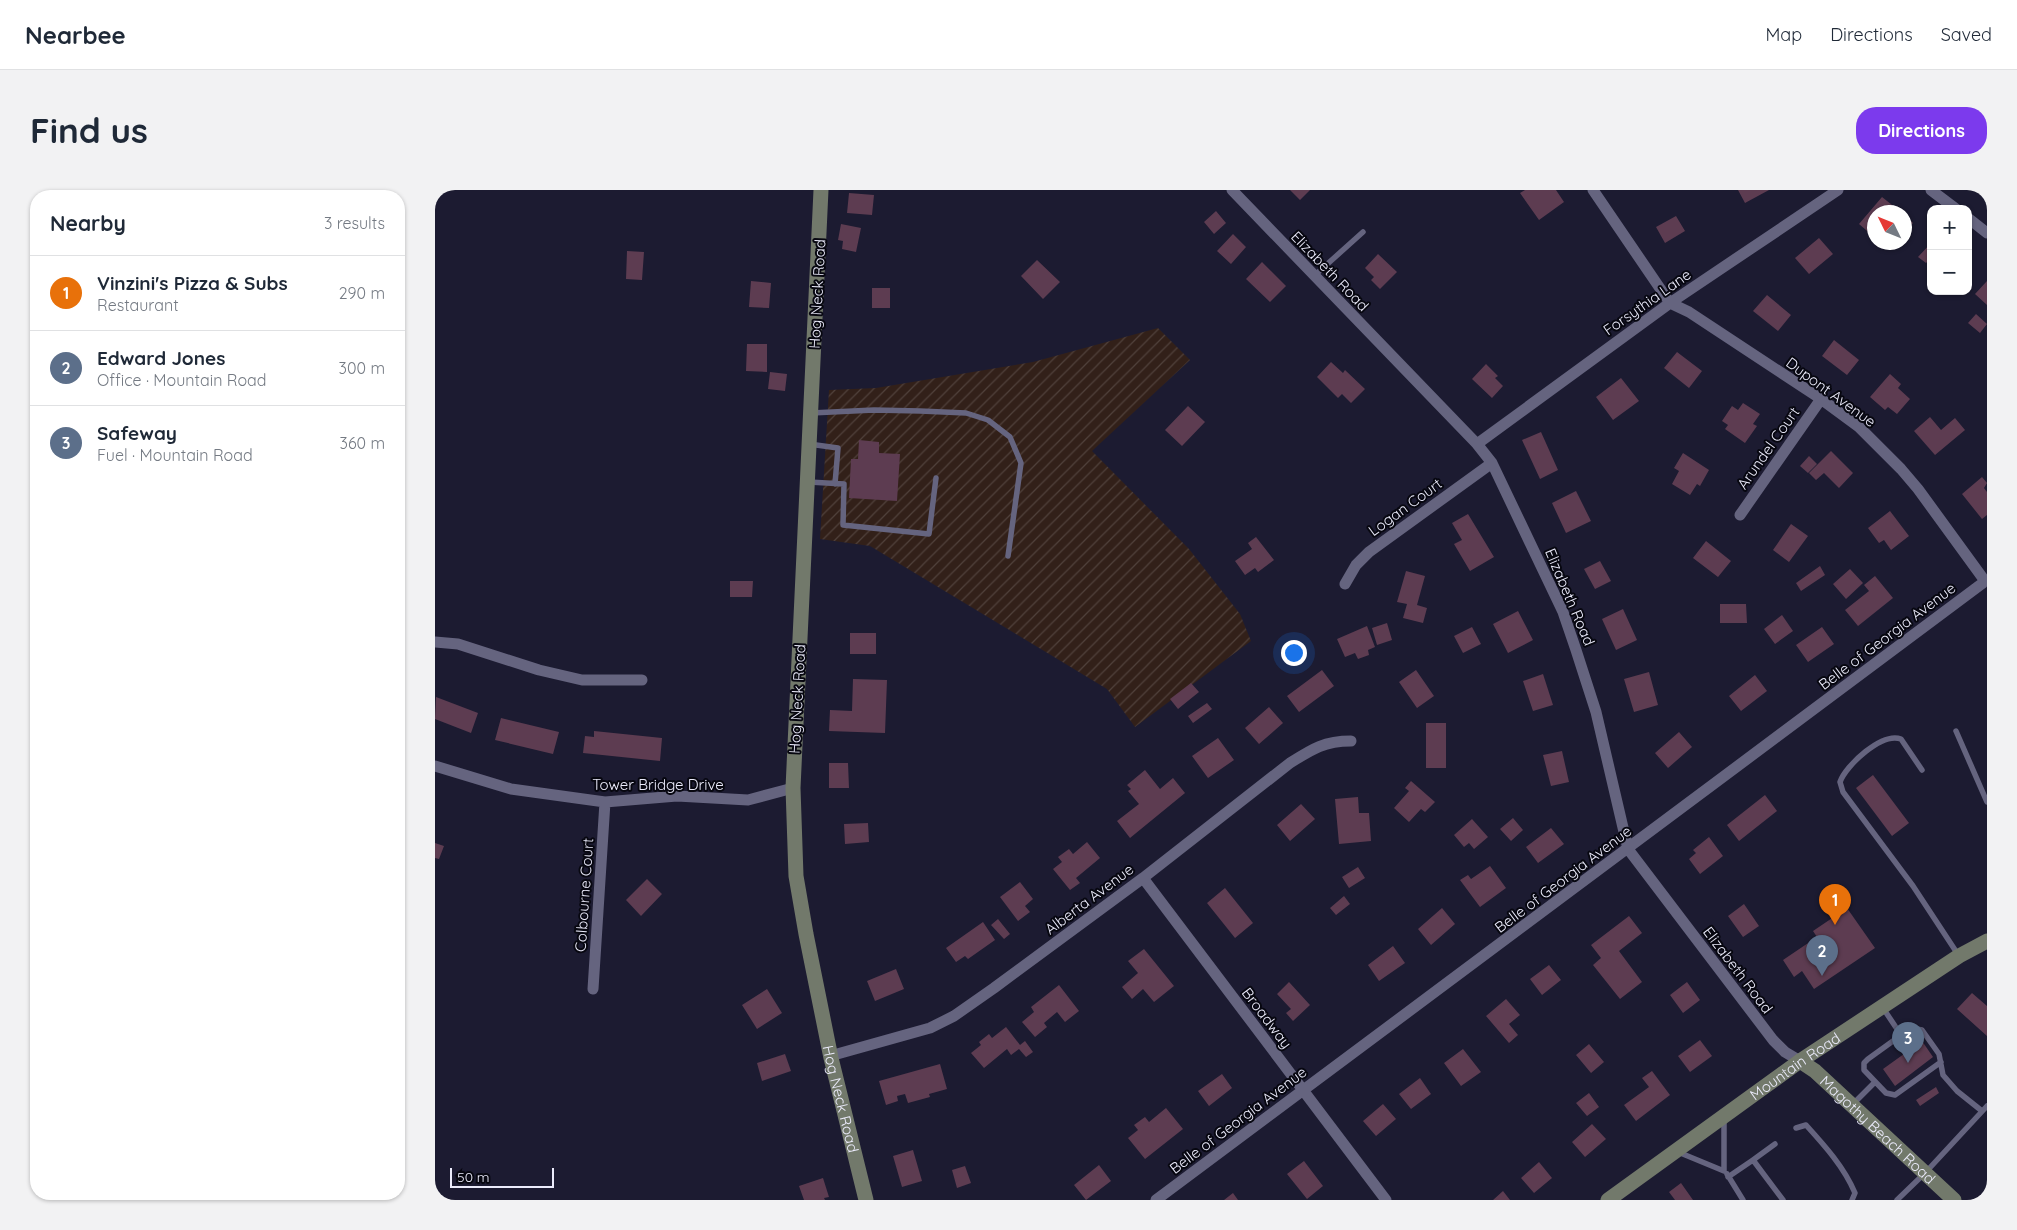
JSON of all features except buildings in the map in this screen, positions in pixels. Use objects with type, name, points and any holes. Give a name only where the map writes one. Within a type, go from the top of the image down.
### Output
[{"type":"main road","name":"Hog Neck Road","points":[[821,190],[793,788],[796,876],[830,1056],[866,1200]]},
{"type":"main road","name":"Mountain Road","points":[[1607,1200],[1800,1061],[1959,956],[1987,941]]},
{"type":"main road","name":"Magothy Beach Road","points":[[1800,1061],[1815,1071],[1954,1200]]},
{"type":"street","name":"Elizabeth Road","points":[[1232,190],[1477,444],[1492,463],[1563,612],[1574,642],[1596,712],[1628,849],[1773,1040],[1785,1052],[1800,1061]]},
{"type":"street","points":[[1593,190],[1670,303]]},
{"type":"street","name":"Forsythia Lane","points":[[1477,444],[1670,303],[1838,190]]},
{"type":"street","points":[[1931,190],[1951,205]]},
{"type":"street","points":[[1972,221],[1987,232]]},
{"type":"street","name":"Dupont Avenue","points":[[1670,303],[1689,312],[1821,399],[1859,428],[1901,469],[1986,581]]},
{"type":"street","name":"Arundel Court","points":[[1740,514],[1821,399]]},
{"type":"street","name":"Logan Court","points":[[1345,584],[1353,570],[1369,552],[1492,463]]},
{"type":"street","name":"Belle of Georgia Avenue","points":[[1156,1200],[1986,581]]},
{"type":"street","points":[[435,642],[458,644],[539,670],[582,680],[642,680]]},
{"type":"street","name":"Alberta Avenue","points":[[830,1056],[930,1028],[954,1016],[995,988],[1143,878],[1290,763],[1313,749],[1333,741],[1351,741]]},
{"type":"street","name":"Tower Bridge Drive","points":[[435,766],[511,789],[605,802],[677,796],[748,800],[793,788]]},
{"type":"street","name":"Colbourne Court","points":[[593,989],[605,802]]},
{"type":"street","name":"Broadway","points":[[1143,878],[1386,1200]]},
{"type":"lane","points":[[1314,276],[1363,232]]},
{"type":"lane","points":[[811,412],[874,410],[966,413],[988,420],[1010,437],[1021,463],[1008,556]]},
{"type":"lane","points":[[809,444],[838,448],[835,484]]},
{"type":"lane","points":[[807,482],[844,484],[843,525],[929,534],[937,478]]},
{"type":"lane","points":[[1956,731],[1987,802]]},
{"type":"lane","points":[[1922,770],[1901,738],[1890,737],[1853,762],[1839,782],[1843,792],[1913,886],[1959,956]]},
{"type":"lane","points":[[1882,1007],[1901,1035]]},
{"type":"lane","points":[[1897,1200],[1925,1173],[1985,1108],[1951,1084],[1943,1075],[1941,1062],[1939,1054],[1922,1030],[1911,1028],[1864,1063],[1863,1070],[1886,1093],[1895,1095],[1941,1062]]},
{"type":"lane","points":[[1852,1105],[1875,1082]]},
{"type":"lane","points":[[1725,1116],[1724,1170],[1743,1200]]},
{"type":"lane","points":[[1796,1128],[1806,1125],[1829,1150],[1849,1178],[1855,1193],[1852,1200]]},
{"type":"lane","points":[[1728,1177],[1775,1144]]},
{"type":"lane","points":[[1676,1151],[1724,1170]]},
{"type":"lane","points":[[1753,1160],[1783,1200]]},
{"type":"shaded area","points":[[1158,328],[1190,360],[1092,451],[1189,549],[1240,614],[1251,641],[1135,727],[1107,689],[870,546],[820,539],[829,390],[876,388],[1033,362]]},
{"type":"place","name":"Vinzini's Pizza & Subs","points":[[1835,925]]},
{"type":"place","name":"Edward Jones","points":[[1822,976]]},
{"type":"place","name":"Safeway","points":[[1908,1063]]}]
